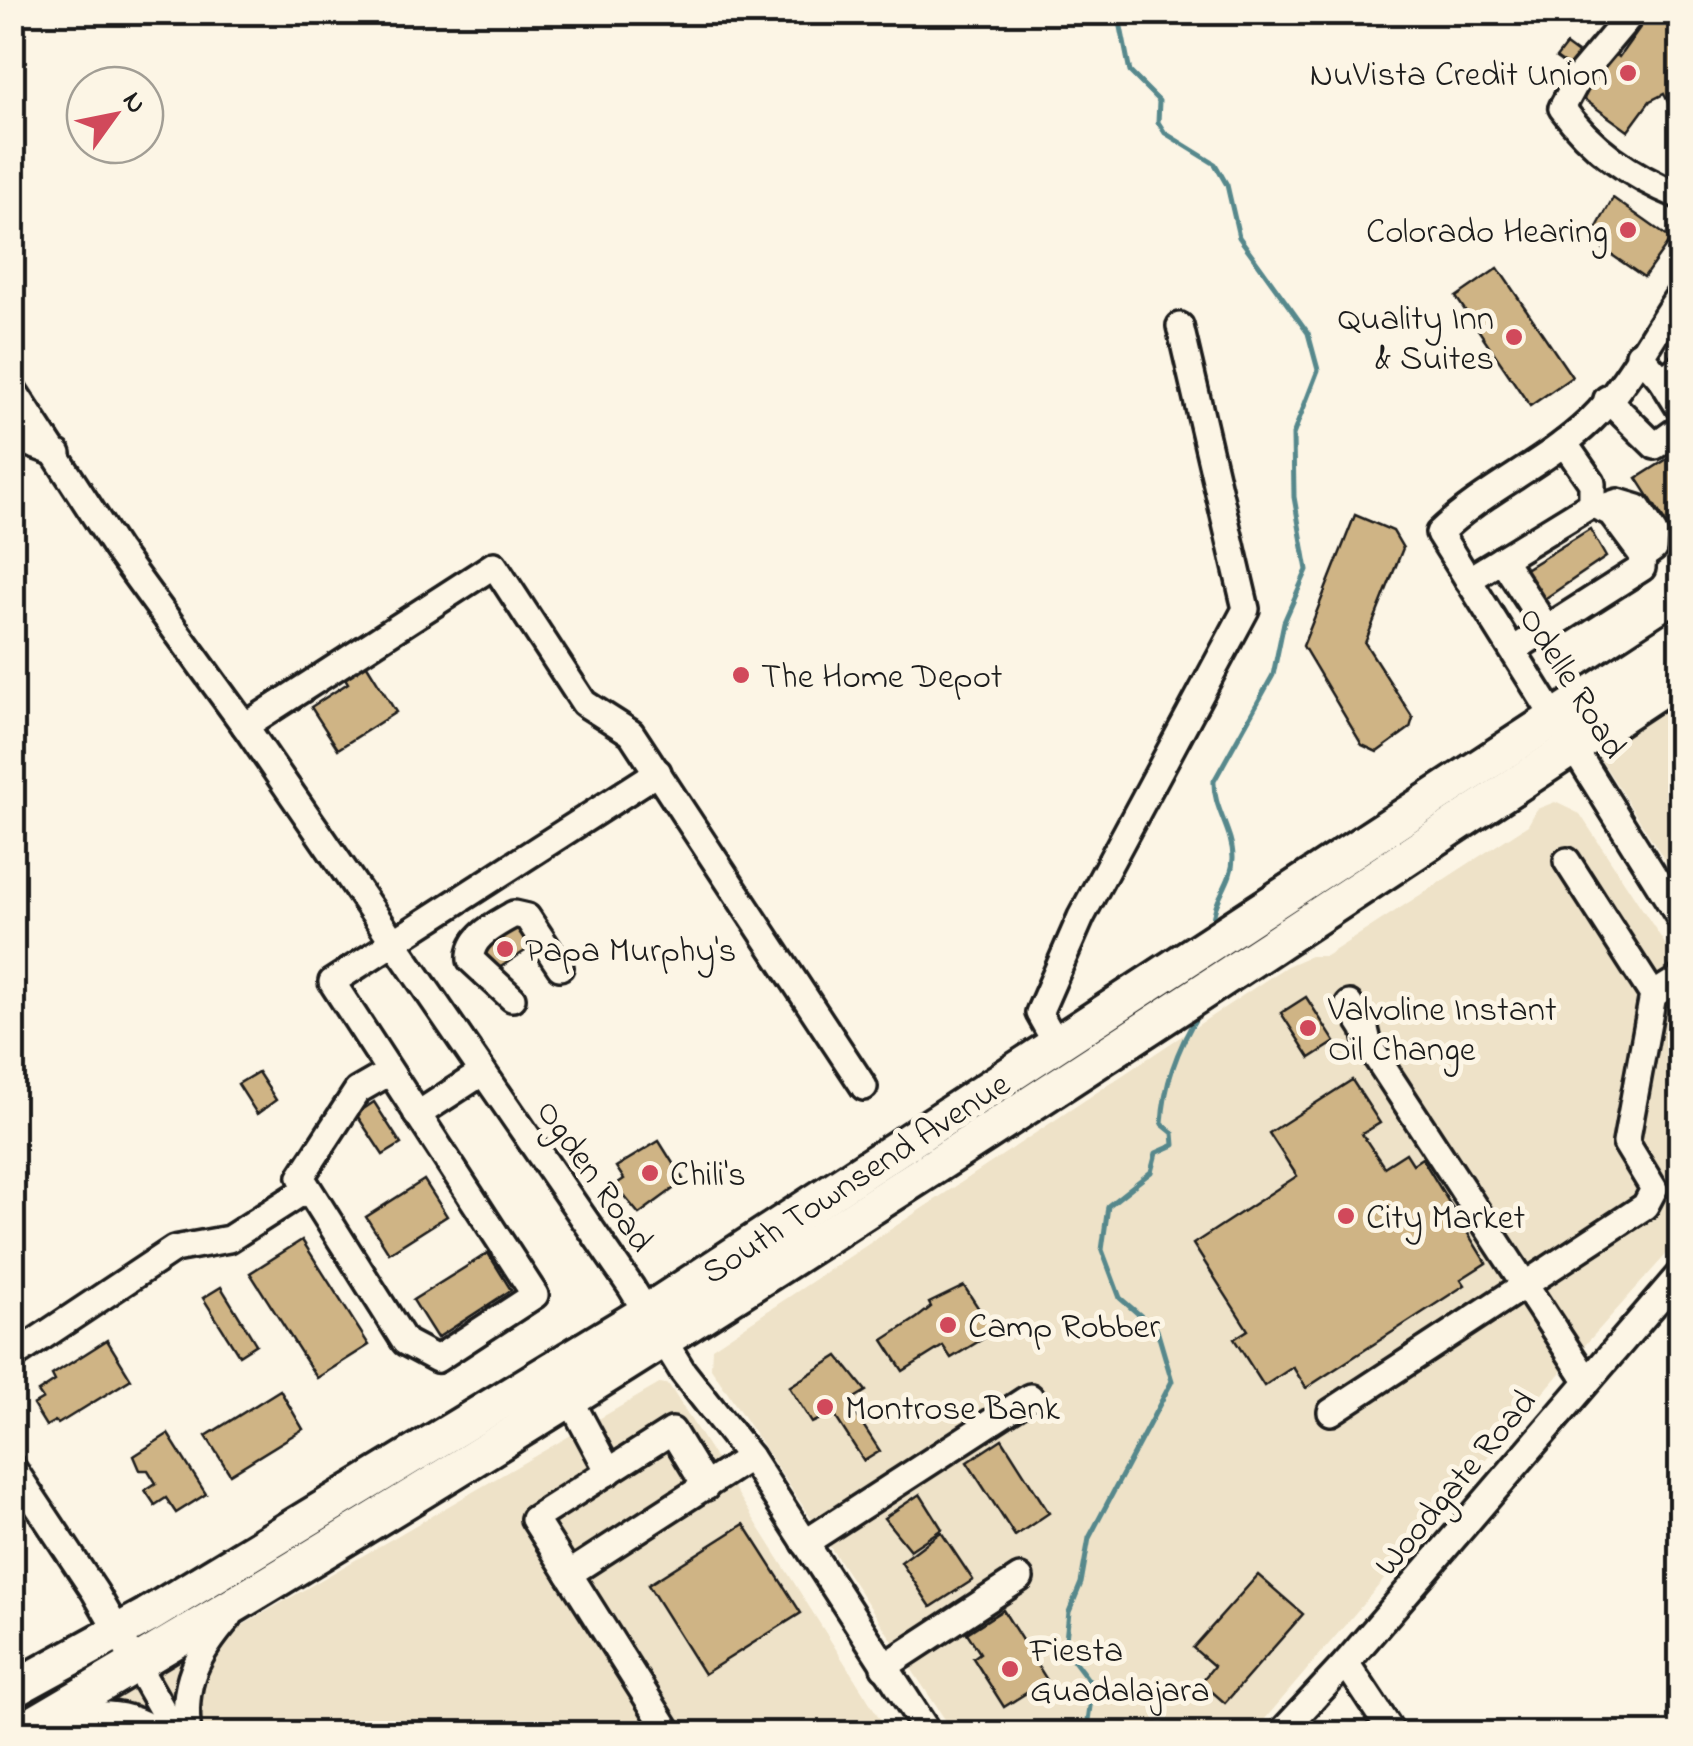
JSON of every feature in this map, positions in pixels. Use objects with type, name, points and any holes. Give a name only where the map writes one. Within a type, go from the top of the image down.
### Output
[{"type":"highway","name":"South Townsend Avenue","points":[[26,1728],[127,1648],[1150,1024],[1307,924],[1564,733],[1680,636]]},
{"type":"highway","name":"South Townsend Avenue","points":[[12,1690],[127,1648],[247,1597],[570,1401],[655,1327],[1057,1045],[1286,892],[1564,733],[1680,676]]},
{"type":"street","points":[[1633,12],[1590,62],[1562,108],[1582,137],[1646,182],[1680,196]]},
{"type":"street","points":[[1596,506],[1592,483],[1564,443],[1607,400],[1680,294]]},
{"type":"street","points":[[1057,1045],[1039,1013],[1082,917],[1246,608],[1180,326]]},
{"type":"street","points":[[1640,354],[1672,373],[1680,409]]},
{"type":"street","name":"Ogden Road","points":[[12,388],[117,550],[245,726],[655,1327],[750,1457],[929,1734]]},
{"type":"street","points":[[1607,400],[1654,446],[1680,428]]},
{"type":"street","points":[[12,437],[58,454]]},
{"type":"street","name":"Odelle Road","points":[[1564,443],[1460,513],[1439,534],[1680,918]]},
{"type":"street","points":[[1512,650],[1642,568],[1642,556],[1610,513],[1596,506]]},
{"type":"street","points":[[1468,580],[1596,506]]},
{"type":"street","points":[[1502,559],[1547,629]]},
{"type":"street","points":[[245,726],[494,566],[584,704],[631,733],[864,1087]]},
{"type":"street","points":[[390,1072],[357,1091],[301,1177],[405,1342],[437,1359],[535,1295],[332,982],[658,772]]},
{"type":"street","points":[[1331,1412],[1645,1206],[1654,1189],[1626,1143],[1654,995],[1567,861]]},
{"type":"street","points":[[512,998],[472,960],[470,949],[477,938],[499,923],[514,914],[527,917],[560,966]]},
{"type":"street","points":[[1654,995],[1680,978]]},
{"type":"street","points":[[1348,1004],[1365,1029],[1369,1046],[1587,1380]]},
{"type":"street","points":[[418,1115],[483,1072]]},
{"type":"street","points":[[12,1357],[174,1250],[229,1240],[307,1190]]},
{"type":"street","name":"Woodgate Road","points":[[1280,1734],[1346,1663],[1680,1274]]},
{"type":"street","points":[[805,1543],[1030,1396]]},
{"type":"street","points":[[570,1401],[608,1472]]},
{"type":"street","points":[[670,1734],[534,1519],[672,1431],[706,1487]]},
{"type":"street","points":[[569,1574],[750,1457]]},
{"type":"street","points":[[12,1467],[127,1648],[176,1734]]},
{"type":"street","points":[[884,1667],[1020,1578]]},
{"type":"street","points":[[188,1734],[187,1683],[194,1662],[247,1597]]},
{"type":"street","points":[[1346,1663],[1393,1734]]},
{"type":"street","name":"Ogden Road","points":[[884,1667],[920,1734]]},
{"type":"street","points":[[26,1728],[108,1713],[133,1718],[159,1734]]},
{"type":"shaded area","points":[[1680,693],[1680,884],[1594,749]]},
{"type":"shaded area","points":[[1555,802],[1580,814],[1671,953],[1680,977],[1680,1239],[1560,1373],[1253,1733],[954,1733],[711,1368],[712,1348],[1287,966],[1310,956],[1326,956],[1528,825],[1537,809]]},
{"type":"shaded area","points":[[661,1383],[669,1385],[889,1733],[55,1734]]},
{"type":"building","name":"NuVista Credit Union","points":[[1651,12],[1680,12],[1680,104],[1671,108],[1664,94],[1650,101],[1628,131],[1581,97],[1591,83],[1556,58],[1566,45],[1600,70],[1613,52],[1619,57]]},
{"type":"building","name":"Colorado Hearing","points":[[1613,198],[1671,239],[1644,277],[1590,240]]},
{"type":"building","name":"Quality Inn & Suites","points":[[1498,268],[1572,377],[1530,406],[1456,297]]},
{"type":"building","points":[[1680,451],[1680,534],[1675,537],[1637,478]]},
{"type":"building","points":[[1355,515],[1393,531],[1403,548],[1365,643],[1413,718],[1410,728],[1377,752],[1362,745],[1303,646]]},
{"type":"building","points":[[1590,529],[1606,557],[1543,600],[1524,570]]},
{"type":"building","points":[[365,662],[396,712],[338,749],[311,707],[348,683],[343,675]]},
{"type":"building","name":"Papa Murphy's","points":[[522,923],[536,944],[496,970],[480,945]]},
{"type":"building","name":"Valvoline Instant Oil Change","points":[[1306,997],[1335,1042],[1310,1058],[1281,1013]]},
{"type":"building","points":[[258,1072],[276,1100],[257,1114],[238,1084]]},
{"type":"building","name":"City Market","points":[[1352,1080],[1380,1123],[1362,1134],[1384,1167],[1406,1153],[1413,1164],[1422,1158],[1486,1263],[1461,1279],[1465,1285],[1306,1388],[1293,1367],[1264,1386],[1234,1339],[1248,1330],[1193,1244],[1297,1176],[1269,1133]]},
{"type":"building","points":[[374,1102],[401,1144],[383,1155],[356,1114]]},
{"type":"building","name":"Chili's","points":[[659,1141],[684,1181],[639,1214],[615,1185],[624,1179],[616,1167]]},
{"type":"building","points":[[424,1180],[447,1216],[389,1253],[366,1217]]},
{"type":"building","points":[[302,1240],[369,1345],[317,1378],[250,1273]]},
{"type":"building","points":[[488,1253],[511,1290],[437,1338],[413,1300]]},
{"type":"building","name":"Camp Robber","points":[[964,1286],[994,1332],[951,1358],[943,1346],[903,1371],[883,1340],[931,1307],[929,1303]]},
{"type":"building","points":[[221,1287],[256,1344],[239,1355],[203,1298]]},
{"type":"building","points":[[107,1340],[131,1379],[58,1424],[55,1421],[46,1426],[33,1405],[43,1399],[38,1392],[55,1381],[52,1375]]},
{"type":"building","name":"Montrose Bank","points":[[838,1356],[866,1391],[848,1402],[880,1451],[864,1461],[833,1413],[812,1423],[789,1387]]},
{"type":"building","points":[[280,1390],[303,1429],[230,1474],[206,1436]]},
{"type":"building","points":[[168,1434],[206,1494],[176,1513],[166,1498],[155,1505],[145,1490],[156,1483],[148,1470],[140,1470],[134,1456]]},
{"type":"building","points":[[1002,1439],[1049,1513],[1015,1536],[967,1462]]},
{"type":"building","points":[[920,1494],[942,1529],[910,1550],[884,1518]]},
{"type":"building","points":[[744,1524],[801,1613],[704,1674],[648,1585]]},
{"type":"building","points":[[941,1532],[973,1580],[931,1607],[901,1562]]},
{"type":"building","points":[[1258,1575],[1303,1614],[1225,1703],[1201,1682],[1214,1666],[1193,1648]]},
{"type":"building","name":"Fiesta Guadalajara","points":[[1003,1610],[1047,1680],[1004,1707],[973,1658],[980,1653],[967,1633]]},
{"type":"waterway","points":[[1118,12],[1130,72],[1159,101],[1158,122],[1165,133],[1215,164],[1227,185],[1239,237],[1308,333],[1318,370],[1293,435],[1294,497],[1307,570],[1284,622],[1273,675],[1214,781],[1233,858],[1213,925]]},
{"type":"waterway","points":[[1086,1734],[1093,1686],[1065,1649],[1069,1612],[1081,1583],[1089,1538],[1172,1381],[1157,1330],[1120,1298],[1102,1250],[1108,1206],[1151,1172],[1156,1153],[1174,1145],[1173,1133],[1162,1124],[1166,1095],[1179,1053],[1199,1013]]},
{"type":"place","name":"NuVista Credit Union","points":[[1628,73]]},
{"type":"place","name":"Colorado Hearing","points":[[1628,230]]},
{"type":"place","name":"Quality Inn & Suites","points":[[1514,337]]},
{"type":"place","name":"The Home Depot","points":[[741,675]]},
{"type":"place","name":"Papa Murphy's","points":[[505,949]]},
{"type":"place","name":"Valvoline Instant Oil Change","points":[[1308,1028]]},
{"type":"place","name":"Chili's","points":[[650,1173]]},
{"type":"place","name":"City Market","points":[[1346,1216]]},
{"type":"place","name":"Camp Robber","points":[[948,1325]]},
{"type":"place","name":"Montrose Bank","points":[[825,1407]]},
{"type":"place","name":"Fiesta Guadalajara","points":[[1010,1669]]}]
